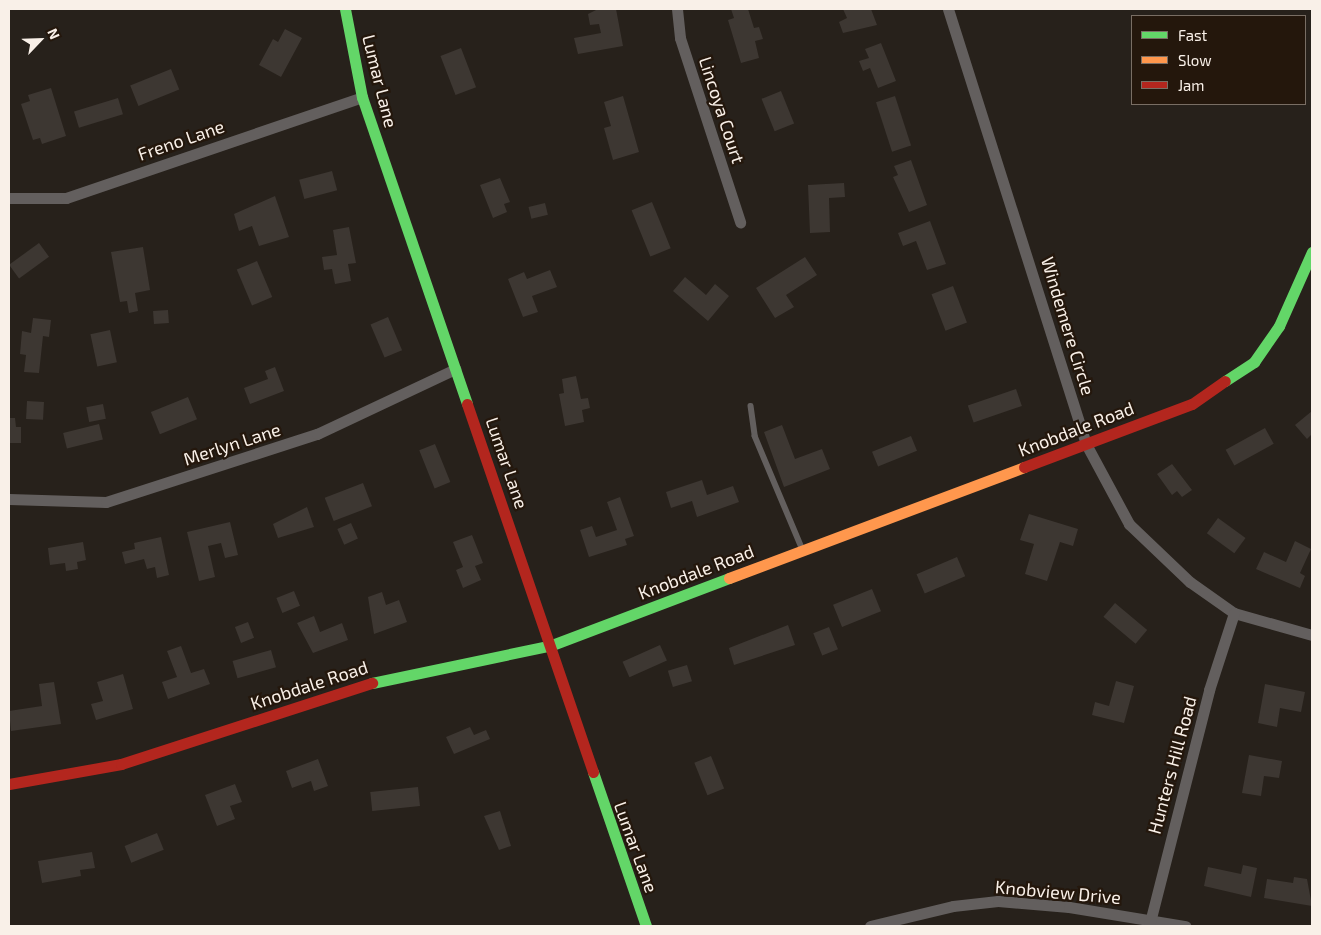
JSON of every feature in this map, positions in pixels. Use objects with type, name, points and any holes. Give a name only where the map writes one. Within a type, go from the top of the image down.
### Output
[{"type":"street","name":"Lumar Lane","points":[[345,9],[362,97],[552,644],[646,926]]},
{"type":"street","name":"Lincoya Court","points":[[677,9],[680,38],[740,222]]},
{"type":"street","name":"Windemere Circle","points":[[948,9],[1086,444],[1129,524],[1190,582],[1234,614],[1312,635]]},
{"type":"street","name":"Freno Lane","points":[[9,198],[66,198],[362,97]]},
{"type":"street","name":"Knobdale Road","points":[[9,784],[121,764],[393,676],[552,644],[1192,404],[1254,362],[1279,326],[1311,257]]},
{"type":"street","name":"Merlyn Lane","points":[[9,499],[106,502],[317,434],[455,369]]},
{"type":"street","name":"Hunters Hill Road","points":[[1149,922],[1209,690],[1234,614]]},
{"type":"street","name":"Knobview Drive","points":[[870,926],[953,906],[998,901],[1185,926]]},
{"type":"lane","points":[[751,406],[756,436],[803,550]]},
{"type":"building","points":[[598,9],[616,9],[623,46],[578,54],[574,38],[601,33],[599,24],[590,25],[588,14]]},
{"type":"building","points":[[731,9],[748,9],[754,28],[759,27],[763,39],[755,41],[759,58],[741,63],[728,20],[734,18]]},
{"type":"building","points":[[843,9],[871,9],[877,25],[843,33],[839,22],[847,18]]},
{"type":"building","points":[[285,29],[302,38],[281,77],[259,65],[273,39],[278,42]]},
{"type":"building","points":[[881,43],[896,81],[878,88],[870,68],[863,71],[859,61],[869,58],[865,49]]},
{"type":"building","points":[[461,48],[476,87],[456,95],[440,56]]},
{"type":"building","points":[[171,69],[179,89],[138,106],[130,85]]},
{"type":"building","points":[[51,88],[66,136],[42,144],[40,138],[33,140],[21,104],[30,101],[28,95]]},
{"type":"building","points":[[781,91],[794,123],[775,131],[762,99]]},
{"type":"building","points":[[623,96],[639,152],[613,160],[604,128],[611,126],[604,102]]},
{"type":"building","points":[[895,96],[911,145],[892,152],[876,102]]},
{"type":"building","points":[[118,98],[123,114],[79,128],[74,111]]},
{"type":"building","points":[[911,160],[927,205],[909,212],[893,177],[898,175],[894,166]]},
{"type":"building","points":[[332,171],[337,190],[304,199],[299,180]]},
{"type":"building","points":[[500,178],[510,202],[504,204],[507,212],[493,218],[480,185]]},
{"type":"building","points":[[844,183],[845,197],[829,198],[830,232],[810,233],[808,185]]},
{"type":"building","points":[[275,196],[289,237],[259,246],[252,226],[239,231],[234,214]]},
{"type":"building","points":[[652,202],[671,248],[650,257],[632,210]]},
{"type":"building","points":[[545,203],[548,215],[531,219],[529,207]]},
{"type":"building","points":[[930,221],[946,264],[927,270],[916,241],[903,246],[898,233]]},
{"type":"building","points":[[349,227],[356,263],[348,264],[351,281],[335,284],[332,269],[324,270],[322,257],[337,255],[333,230]]},
{"type":"building","points":[[39,243],[49,257],[19,279],[9,265]]},
{"type":"building","points":[[143,247],[150,290],[135,293],[138,311],[129,313],[127,301],[120,302],[111,252]]},
{"type":"building","points":[[805,257],[817,275],[786,295],[794,307],[775,318],[756,288]]},
{"type":"building","points":[[257,261],[272,297],[252,305],[237,270]]},
{"type":"building","points":[[550,270],[557,287],[532,296],[538,312],[523,317],[508,279],[524,272],[527,279]]},
{"type":"building","points":[[685,277],[706,295],[715,284],[729,296],[708,321],[673,291]]},
{"type":"building","points":[[953,286],[967,322],[946,331],[932,294]]},
{"type":"building","points":[[168,310],[169,323],[154,324],[153,311]]},
{"type":"building","points":[[388,317],[402,350],[385,358],[371,324]]},
{"type":"building","points":[[33,318],[51,320],[49,337],[43,336],[39,373],[24,372],[26,355],[20,354],[22,331],[31,333]]},
{"type":"building","points":[[110,330],[117,362],[97,366],[90,334]]},
{"type":"building","points":[[275,367],[284,391],[250,404],[244,388],[268,379],[265,371]]},
{"type":"building","points":[[576,376],[581,399],[588,398],[590,408],[582,410],[584,422],[565,426],[559,394],[564,393],[562,379]]},
{"type":"building","points":[[1016,389],[1022,406],[974,423],[968,406]]},
{"type":"building","points":[[188,397],[197,419],[160,434],[151,412]]},
{"type":"building","points":[[27,401],[44,402],[43,420],[26,419]]},
{"type":"building","points":[[103,404],[106,419],[89,422],[86,407]]},
{"type":"building","points":[[1312,411],[1312,434],[1307,439],[1295,425]]},
{"type":"building","points":[[9,418],[15,418],[16,427],[21,427],[21,443],[9,443]]},
{"type":"building","points":[[99,424],[103,440],[67,448],[63,433]]},
{"type":"building","points":[[782,425],[795,459],[822,449],[830,469],[784,487],[764,432]]},
{"type":"building","points":[[1265,428],[1274,444],[1234,466],[1226,450]]},
{"type":"building","points":[[911,436],[917,451],[878,467],[872,452]]},
{"type":"building","points":[[435,444],[450,482],[435,488],[419,450]]},
{"type":"building","points":[[1172,464],[1192,490],[1182,497],[1177,491],[1172,495],[1157,474]]},
{"type":"building","points":[[702,480],[707,495],[733,486],[739,502],[697,517],[692,501],[671,508],[666,492]]},
{"type":"building","points":[[363,483],[372,506],[334,521],[325,498]]},
{"type":"building","points":[[620,497],[634,536],[625,539],[627,545],[589,557],[580,530],[592,526],[596,537],[617,530],[607,502]]},
{"type":"building","points":[[307,507],[314,527],[278,538],[273,524]]},
{"type":"building","points":[[1029,514],[1078,529],[1073,546],[1060,542],[1047,581],[1025,574],[1034,544],[1020,540]]},
{"type":"building","points":[[1218,518],[1246,538],[1234,553],[1207,533]]},
{"type":"building","points":[[230,522],[238,555],[225,558],[221,543],[208,546],[215,577],[199,581],[187,532]]},
{"type":"building","points":[[351,523],[358,539],[344,545],[337,529]]},
{"type":"building","points":[[472,535],[483,563],[475,566],[481,580],[463,588],[456,570],[463,567],[453,542]]},
{"type":"building","points":[[161,537],[169,575],[157,578],[155,567],[147,569],[144,559],[125,564],[122,552],[135,549],[134,543]]},
{"type":"building","points":[[1295,541],[1311,549],[1300,573],[1305,576],[1300,588],[1256,569],[1264,552],[1286,562]]},
{"type":"building","points":[[83,542],[86,560],[77,562],[78,569],[66,571],[65,563],[50,565],[48,548]]},
{"type":"building","points":[[957,557],[965,576],[925,594],[916,574]]},
{"type":"building","points":[[872,589],[881,611],[842,627],[833,605]]},
{"type":"building","points":[[294,591],[300,606],[282,613],[276,598]]},
{"type":"building","points":[[382,592],[386,605],[399,600],[407,622],[374,634],[368,597]]},
{"type":"building","points":[[1115,603],[1147,630],[1136,644],[1103,617]]},
{"type":"building","points":[[314,616],[320,632],[342,623],[348,640],[313,653],[297,623]]},
{"type":"building","points":[[248,622],[254,638],[241,643],[235,627]]},
{"type":"building","points":[[788,625],[795,645],[734,665],[729,648]]},
{"type":"building","points":[[829,627],[838,649],[822,656],[813,633]]},
{"type":"building","points":[[660,645],[667,661],[629,677],[623,662]]},
{"type":"building","points":[[181,646],[191,673],[204,669],[210,684],[168,699],[162,682],[177,677],[167,651]]},
{"type":"building","points":[[271,650],[276,667],[238,678],[233,661]]},
{"type":"building","points":[[687,665],[692,681],[673,687],[668,671]]},
{"type":"building","points":[[123,674],[133,709],[96,720],[91,704],[103,701],[97,682]]},
{"type":"building","points":[[1116,681],[1134,686],[1124,723],[1092,715],[1095,702],[1109,706]]},
{"type":"building","points":[[54,682],[61,724],[11,731],[9,711],[42,706],[39,684]]},
{"type":"building","points":[[1265,684],[1305,692],[1301,712],[1280,708],[1277,727],[1258,723]]},
{"type":"building","points":[[470,727],[474,735],[486,730],[490,739],[454,754],[446,737]]},
{"type":"building","points":[[1249,755],[1282,761],[1279,778],[1264,776],[1261,796],[1242,793]]},
{"type":"building","points":[[711,756],[724,788],[707,795],[694,763]]},
{"type":"building","points":[[318,759],[328,786],[314,791],[311,781],[292,788],[286,771]]},
{"type":"building","points":[[235,784],[242,802],[230,806],[235,819],[217,826],[205,795]]},
{"type":"building","points":[[418,787],[420,806],[372,811],[370,792]]},
{"type":"building","points":[[500,811],[511,846],[499,850],[484,816]]},
{"type":"building","points":[[157,833],[164,850],[131,863],[125,846]]},
{"type":"building","points":[[92,852],[95,868],[80,870],[81,876],[42,883],[38,861]]},
{"type":"building","points":[[1243,865],[1257,868],[1251,897],[1204,886],[1208,867],[1241,874]]},
{"type":"building","points":[[1294,877],[1307,879],[1312,906],[1264,898],[1267,879],[1293,883]]},
{"type":"traffic: fast","points":[[345,9],[362,97],[467,404]]},
{"type":"traffic: fast","points":[[1225,381],[1254,362],[1279,326],[1312,252]]},
{"type":"traffic: fast","points":[[372,683],[552,645],[729,578]]},
{"type":"traffic: fast","points":[[593,772],[646,926]]},
{"type":"traffic: slow","points":[[729,578],[1024,467]]},
{"type":"traffic: jam","points":[[1024,467],[1192,404],[1225,381]]},
{"type":"traffic: jam","points":[[467,404],[593,772]]},
{"type":"traffic: jam","points":[[9,784],[121,764],[372,683]]}]
